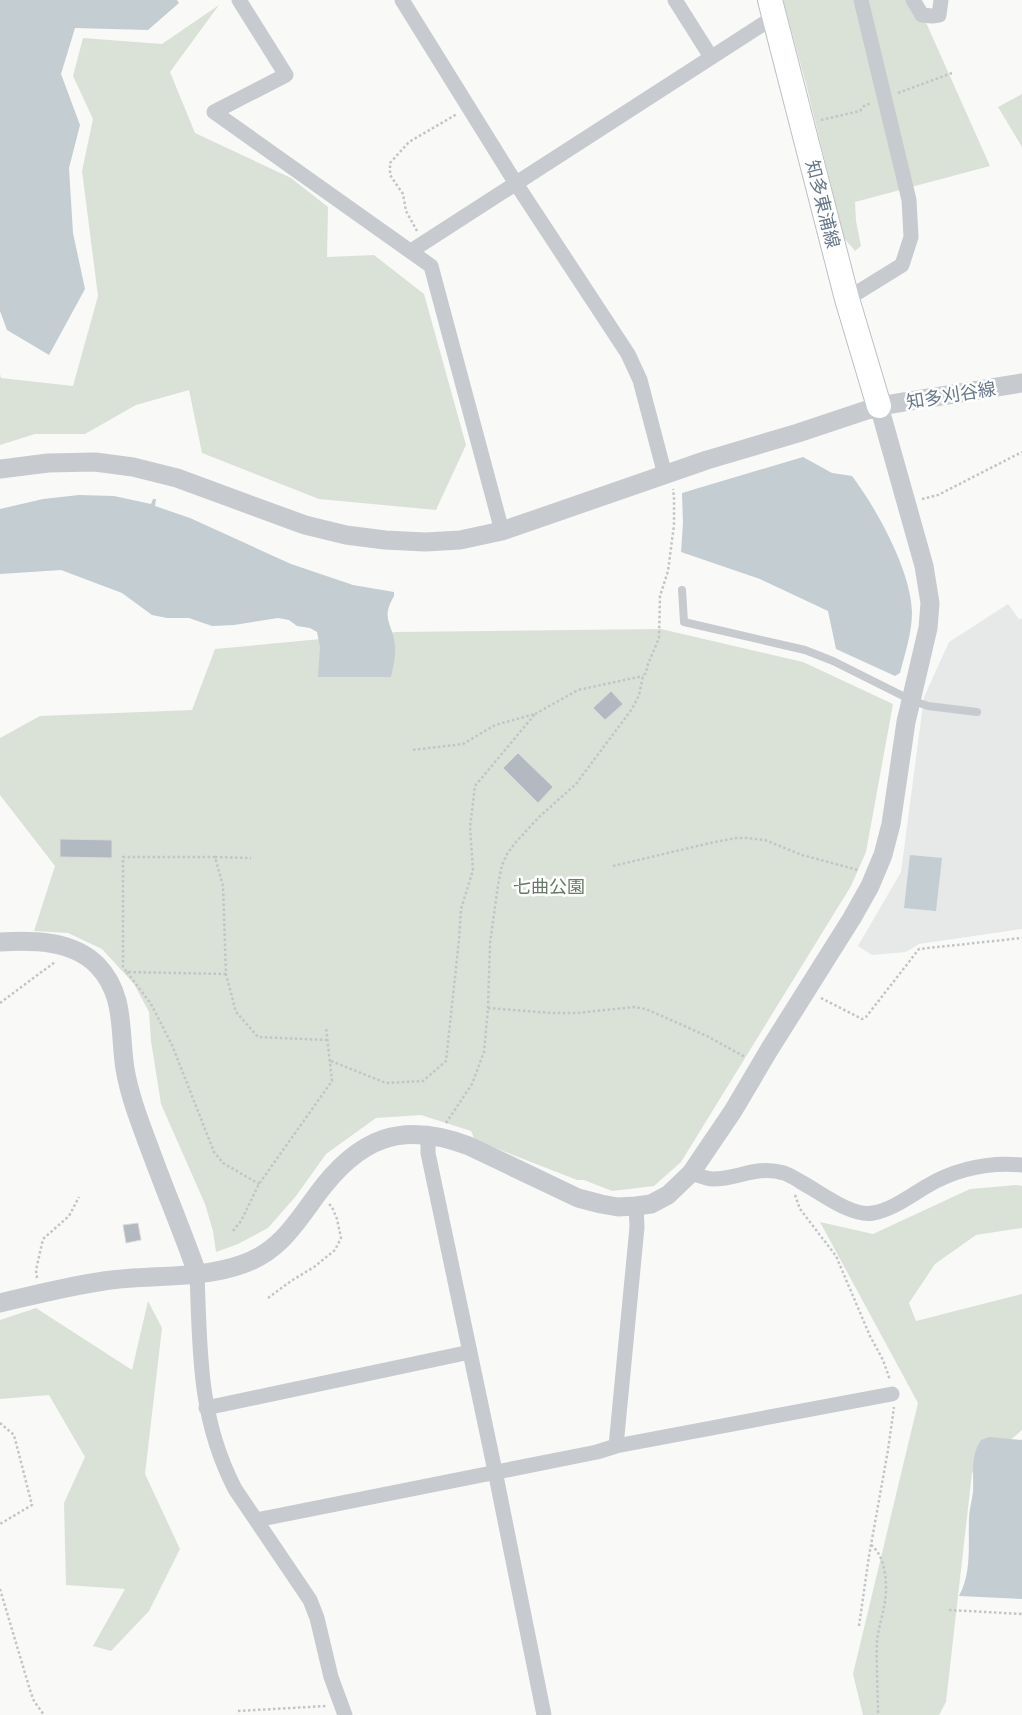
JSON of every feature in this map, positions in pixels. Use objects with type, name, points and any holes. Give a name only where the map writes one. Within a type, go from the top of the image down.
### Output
[{"type":"main road","name":"知多東浦線","points":[[772,8],[847,299],[879,406]]},
{"type":"street","points":[[239,0],[286,75],[214,112],[431,266],[502,531]]},
{"type":"street","points":[[402,0],[516,182],[628,354],[640,380],[665,474]]},
{"type":"street","points":[[675,0],[711,56]]},
{"type":"street","points":[[847,299],[902,265],[911,237],[909,200],[862,0]]},
{"type":"street","points":[[913,0],[922,15],[932,16],[939,15],[940,0]]},
{"type":"street","points":[[411,251],[711,56],[772,8]]},
{"type":"street","name":"知多刈谷線","points":[[0,469],[67,462],[95,462],[132,467],[177,478],[305,525],[346,535],[385,540],[425,542],[460,540],[502,531],[665,474],[879,406],[1022,383]]},
{"type":"street","points":[[0,1303],[104,1281],[197,1273],[226,1269],[243,1264],[273,1248],[295,1226],[331,1176],[351,1156],[369,1145],[388,1137],[400,1135],[434,1136],[469,1146],[578,1198],[618,1207],[651,1204],[668,1195],[691,1173],[733,1111],[852,918],[883,855],[891,824],[906,722],[928,628],[930,603],[924,566],[879,406]]},
{"type":"street","points":[[0,942],[31,940],[56,944],[77,952],[96,964],[108,979],[117,996],[125,1069],[133,1101],[143,1133],[197,1273],[201,1368],[206,1408],[216,1444],[227,1474],[310,1600],[317,1618],[331,1677],[343,1708]]},
{"type":"street","points":[[434,1136],[428,1154],[544,1715]]},
{"type":"street","points":[[691,1173],[711,1179],[752,1171],[786,1173],[853,1211],[871,1214],[883,1211],[945,1176],[960,1171],[990,1166],[1022,1165]]},
{"type":"street","points":[[616,1446],[637,1227],[636,1206]]},
{"type":"street","points":[[206,1408],[470,1352]]},
{"type":"street","points":[[256,1520],[596,1452],[616,1446],[892,1394]]},
{"type":"lane","points":[[682,590],[684,622],[804,650],[833,661],[911,700],[928,706],[977,712]]},
{"type":"path","points":[[425,242],[406,211],[403,194],[390,175],[390,163],[409,142],[469,107]]},
{"type":"path","points":[[906,504],[938,495],[1022,452]]},
{"type":"path","points":[[434,1136],[466,1095],[481,1062],[487,1037],[490,943],[502,865],[515,842],[539,817],[576,784],[632,709],[639,695],[643,676],[646,673],[659,638],[660,596],[668,571],[674,525],[674,497],[665,474]]},
{"type":"path","points":[[412,750],[464,744],[495,725],[536,714],[578,690],[643,676]]},
{"type":"path","points":[[331,1061],[386,1083],[423,1080],[446,1061],[460,940],[461,909],[472,870],[470,827],[475,786],[536,714]]},
{"type":"path","points":[[613,866],[710,843],[747,838],[765,840],[802,856],[862,871],[874,876]]},
{"type":"path","points":[[251,858],[123,857],[124,967],[151,1004],[172,1045],[214,1152],[223,1162],[259,1184]]},
{"type":"path","points":[[215,857],[223,886],[226,974],[236,1012],[258,1037],[326,1040]]},
{"type":"path","points":[[807,990],[862,1019],[866,1017],[919,949],[1022,938]]},
{"type":"path","points":[[0,1003],[59,958],[65,947]]},
{"type":"path","points":[[127,972],[226,974]]},
{"type":"path","points":[[488,1008],[551,1013],[577,1013],[634,1007],[646,1009],[707,1036],[759,1066]]},
{"type":"path","points":[[233,1231],[241,1221],[259,1184],[332,1082],[326,1027]]},
{"type":"path","points":[[268,1298],[314,1267],[338,1246],[340,1238],[337,1219],[332,1207],[316,1195]]},
{"type":"path","points":[[40,1294],[36,1270],[43,1239],[69,1216],[78,1197]]},
{"type":"path","points":[[0,1423],[14,1435],[32,1505],[0,1524]]},
{"type":"path","points":[[871,1546],[877,1550],[883,1566],[886,1586],[885,1605],[877,1642],[878,1715]]},
{"type":"path","points":[[0,1589],[30,1690],[34,1701],[44,1715]]},
{"type":"path","points":[[949,1610],[1022,1614]]},
{"type":"path","points":[[238,1711],[321,1707],[343,1708]]},
{"type":"shaded area","points":[[0,0],[177,0],[179,3],[148,30],[75,28],[61,74],[80,125],[69,168],[73,233],[85,289],[49,355],[7,330],[0,311]]},
{"type":"shaded area","points":[[803,457],[832,473],[852,476],[872,505],[899,560],[906,578],[912,612],[911,628],[900,673],[895,676],[836,649],[828,611],[760,579],[681,552],[683,523],[682,493]]},
{"type":"shaded area","points":[[79,495],[114,496],[151,504],[153,499],[156,499],[155,506],[190,518],[291,564],[353,585],[394,592],[388,611],[388,621],[395,646],[395,658],[391,677],[318,677],[320,647],[317,632],[310,628],[297,626],[289,620],[278,618],[234,625],[212,626],[189,618],[167,618],[152,615],[122,593],[61,570],[0,574],[0,509],[43,499]]},
{"type":"shaded area","points":[[1008,604],[1019,619],[1022,619],[1022,929],[919,944],[906,952],[872,955],[858,946],[901,872],[924,697],[949,642]]},
{"type":"shaded area","points":[[910,855],[942,858],[936,911],[904,908]]},
{"type":"shaded area","points":[[989,1437],[1022,1440],[1022,1599],[959,1596],[968,1568],[969,1516],[973,1492],[975,1453],[981,1440]]},
{"type":"green space","points":[[783,0],[916,0],[990,166],[855,202],[856,221],[861,246],[855,251],[844,238]]},
{"type":"green space","points":[[219,5],[170,72],[195,133],[291,178],[328,207],[327,257],[374,255],[424,294],[466,445],[436,510],[319,499],[202,453],[189,390],[136,405],[85,434],[35,434],[0,445],[0,374],[1,378],[73,386],[98,296],[82,171],[93,119],[73,76],[83,38],[162,44]]},
{"type":"green space","points":[[1022,94],[1022,147],[998,107]]},
{"type":"green space","name":"七曲公園","points":[[661,629],[803,662],[893,704],[866,852],[851,886],[681,1162],[654,1186],[612,1191],[584,1180],[577,1180],[475,1140],[471,1131],[421,1115],[376,1118],[326,1154],[296,1196],[268,1228],[238,1244],[216,1252],[213,1231],[205,1204],[161,1104],[151,1041],[149,1012],[134,984],[102,949],[68,933],[34,931],[55,866],[0,795],[0,738],[40,716],[192,710],[215,649],[396,632]]},
{"type":"green space","points":[[1022,1186],[1022,1228],[976,1235],[935,1264],[909,1303],[916,1321],[1022,1294],[1022,1430],[972,1473],[946,1702],[939,1715],[863,1715],[853,1674],[918,1403],[820,1222],[873,1234],[970,1189]]},
{"type":"green space","points":[[148,1301],[162,1328],[145,1474],[180,1549],[149,1611],[111,1651],[93,1646],[125,1589],[66,1585],[64,1503],[85,1457],[49,1395],[0,1399],[0,1320],[36,1308],[132,1370]]},
{"type":"building","points":[[611,691],[623,704],[605,720],[593,708]]},
{"type":"building","points":[[518,753],[553,787],[538,803],[503,768]]},
{"type":"building","points":[[60,839],[112,840],[112,858],[60,857]]},
{"type":"building","points":[[138,1223],[141,1240],[126,1243],[123,1225]]}]
